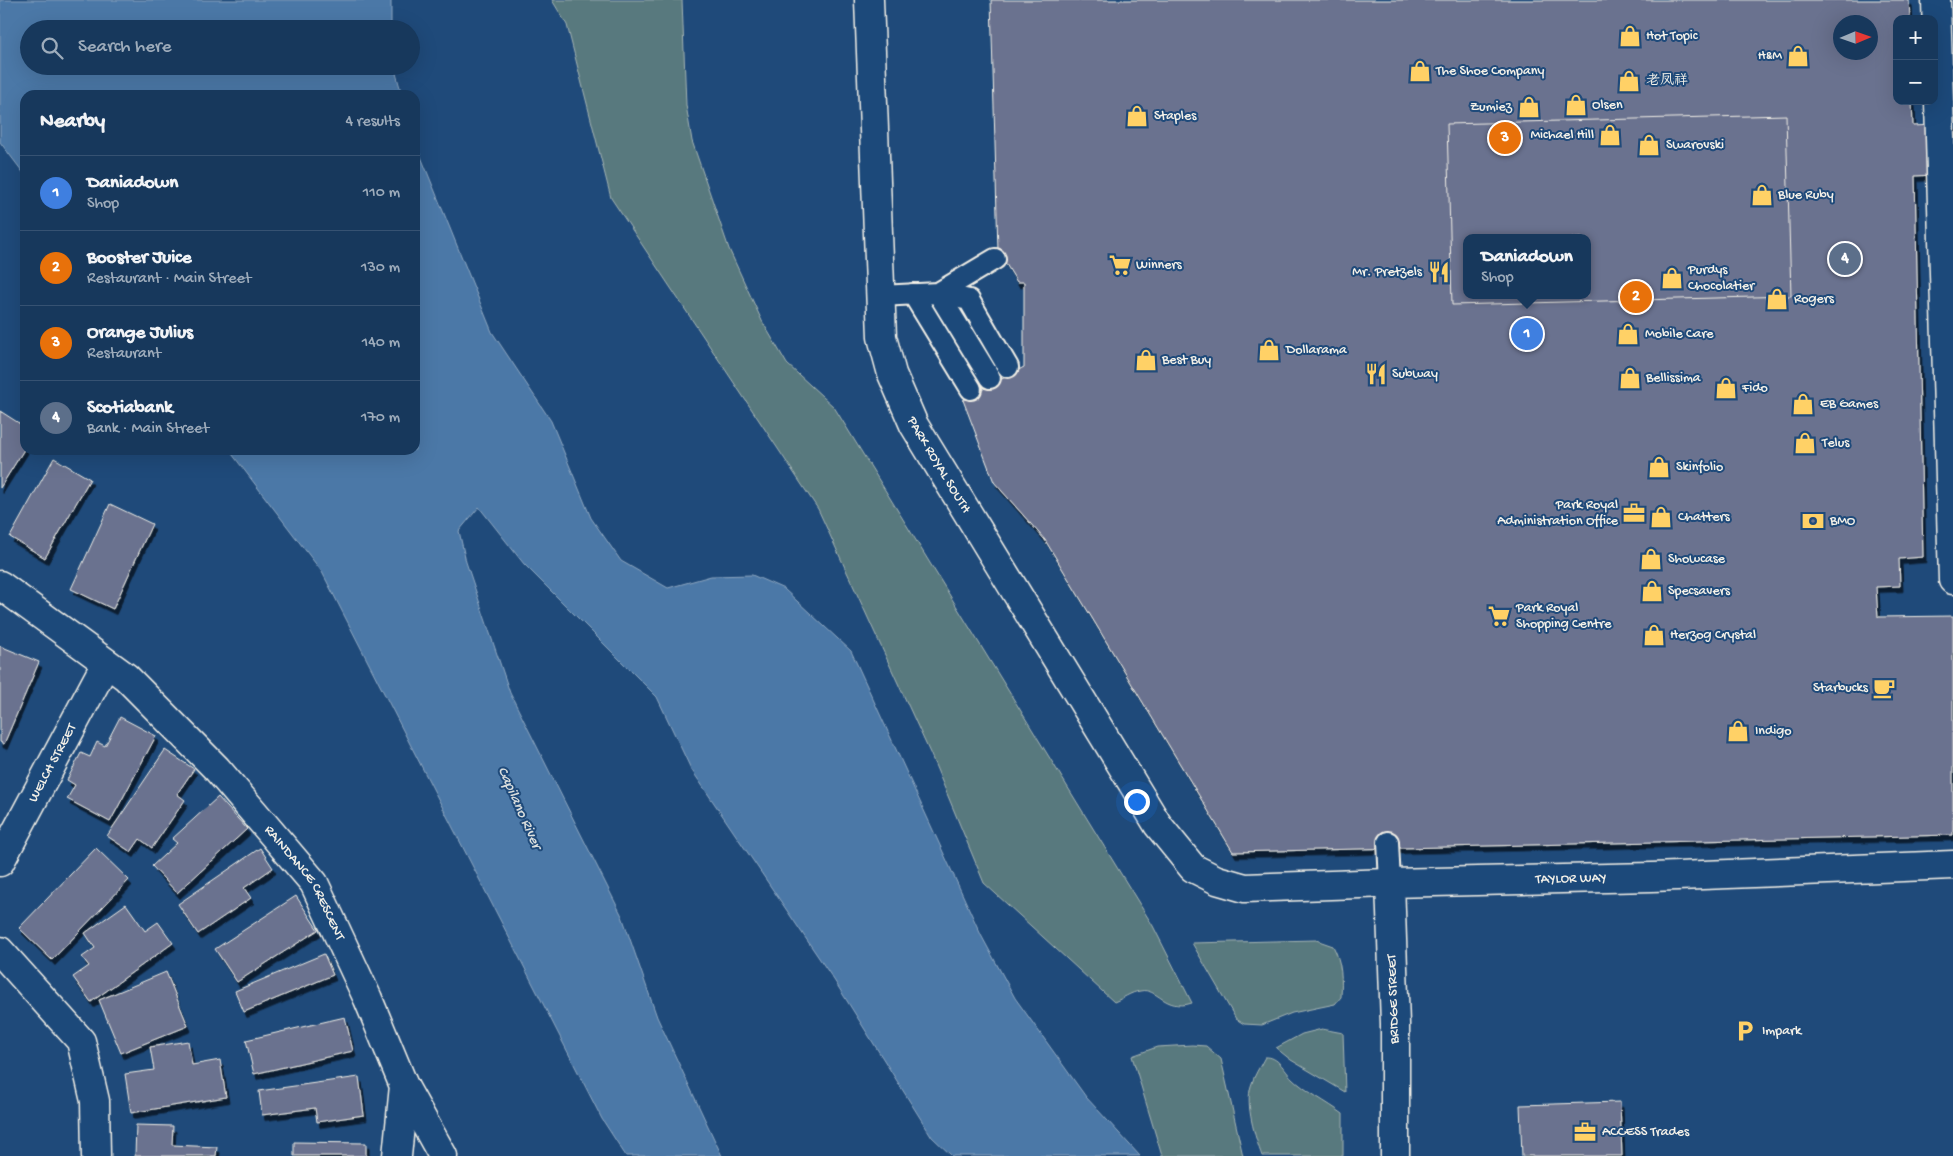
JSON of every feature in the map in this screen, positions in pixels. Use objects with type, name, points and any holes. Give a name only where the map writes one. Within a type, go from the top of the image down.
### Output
[{"type":"street","name":"PARK ROYAL SOUTH","points":[[869,0],[882,337],[892,374],[914,425],[1158,825],[1193,868]]},
{"type":"street","points":[[1936,0],[1953,580]]},
{"type":"street","name":"RAINDANCE CRESCENT","points":[[0,585],[126,677],[217,769],[314,882],[368,999],[404,1086],[397,1156]]},
{"type":"street","name":"WELCH STREET","points":[[0,862],[106,663]]},
{"type":"street","name":"TAYLOR WAY","points":[[1193,868],[1217,880],[1245,888],[1662,876],[1953,865]]},
{"type":"street","name":"BRIDGE STREET","points":[[1390,883],[1395,1024],[1395,1156]]},
{"type":"street","points":[[0,952],[81,1041],[95,1101],[96,1156]]},
{"type":"street","points":[[404,1086],[443,1156]]},
{"type":"lane","points":[[938,293],[995,259]]},
{"type":"lane","points":[[880,296],[938,293],[968,300],[1008,366]]},
{"type":"lane","points":[[938,293],[990,378]]},
{"type":"lane","points":[[913,294],[971,389]]},
{"type":"lane","name":"BRIDGE STREET","points":[[1388,842],[1390,883]]},
{"type":"green space","points":[[552,0],[682,0],[686,105],[692,141],[729,249],[762,321],[787,364],[834,407],[1153,926],[1192,1003],[1175,1004],[1152,992],[1146,991],[1133,993],[1114,1002],[984,883],[931,755],[818,509],[611,198],[567,25]]},
{"type":"green space","points":[[1316,940],[1333,946],[1336,952],[1341,971],[1341,997],[1335,1004],[1292,1013],[1262,1025],[1244,1024],[1236,1019],[1192,943]]},
{"type":"green space","points":[[1322,1029],[1343,1033],[1345,1092],[1291,1060],[1276,1048],[1302,1034]]},
{"type":"green space","points":[[1206,1046],[1221,1059],[1243,1156],[1162,1156],[1132,1056],[1157,1047]]},
{"type":"green space","points":[[1265,1057],[1270,1057],[1277,1061],[1298,1083],[1343,1114],[1343,1156],[1262,1156],[1252,1121],[1249,1094],[1254,1078]]},
{"type":"water","points":[[0,0],[391,0],[391,20],[20,20],[20,75],[396,75],[401,90],[20,90],[20,168],[0,142]]},
{"type":"water","name":"Capilano River","points":[[420,154],[492,332],[551,421],[591,518],[621,561],[668,588],[711,576],[752,575],[784,589],[851,651],[981,935],[1015,998],[1086,1097],[1140,1156],[952,1156],[932,1137],[834,980],[691,769],[657,697],[524,564],[479,507],[459,531],[466,562],[510,693],[622,916],[657,1017],[722,1156],[626,1156],[602,1119],[322,572],[233,455],[420,455]]},
{"type":"building","name":"Park Royal Shopping Centre","points":[[991,0],[1909,0],[1910,15],[1893,15],[1893,105],[1912,105],[1913,126],[1953,124],[1953,174],[1915,176],[1923,557],[1899,559],[1900,586],[1876,587],[1878,617],[1953,616],[1953,835],[1233,852],[1045,540],[994,482],[963,400],[1024,367],[1024,282],[1017,282],[998,251]]},
{"type":"building","points":[[1786,115],[1791,296],[1452,305],[1447,124]]},
{"type":"building","points":[[0,411],[20,424],[21,455],[0,488]]},
{"type":"building","points":[[54,458],[90,479],[45,558],[10,537]]},
{"type":"building","points":[[110,504],[152,524],[113,609],[71,589]]},
{"type":"building","points":[[0,646],[39,662],[4,744],[0,742]]},
{"type":"building","points":[[120,717],[156,736],[110,822],[67,799],[75,785],[67,780],[81,753],[90,757],[97,742],[105,746]]},
{"type":"building","points":[[165,750],[194,769],[177,794],[185,800],[152,848],[140,839],[131,852],[107,836]]},
{"type":"building","points":[[218,797],[247,829],[177,893],[152,866],[177,843],[172,839]]},
{"type":"building","points":[[96,848],[129,880],[52,960],[19,928]]},
{"type":"building","points":[[260,848],[273,868],[244,888],[251,898],[198,934],[178,904]]},
{"type":"building","points":[[296,896],[318,930],[237,982],[215,949]]},
{"type":"building","points":[[126,904],[145,931],[158,922],[173,943],[91,1002],[73,977],[89,966],[82,957],[95,948],[85,933]]},
{"type":"building","points":[[324,954],[333,975],[244,1012],[235,991]]},
{"type":"building","points":[[166,972],[188,1026],[121,1053],[99,1000]]},
{"type":"building","points":[[345,1017],[353,1051],[254,1074],[246,1040]]},
{"type":"building","points":[[188,1041],[192,1065],[220,1060],[226,1097],[131,1113],[125,1074],[154,1070],[150,1047]]},
{"type":"building","points":[[359,1077],[364,1115],[317,1122],[315,1108],[262,1115],[259,1091]]},
{"type":"building","points":[[1620,1102],[1622,1156],[1522,1156],[1520,1105]]},
{"type":"building","points":[[136,1125],[173,1126],[172,1145],[217,1147],[216,1156],[135,1156]]},
{"type":"building","points":[[294,1142],[366,1143],[366,1156],[294,1156]]},
{"type":"place","name":"Hot Topic","points":[[1630,36]]},
{"type":"place","name":"H&M","points":[[1798,56]]},
{"type":"place","name":"The Shoe Company","points":[[1420,71]]},
{"type":"place","name":"老凤祥","points":[[1629,81]]},
{"type":"place","name":"Olsen","points":[[1576,105]]},
{"type":"place","name":"Zumiez","points":[[1529,107]]},
{"type":"place","name":"Staples","points":[[1137,116]]},
{"type":"place","name":"Michael Hill","points":[[1610,135]]},
{"type":"place","name":"Orange Julius","points":[[1505,138]]},
{"type":"place","name":"Swarovski","points":[[1649,145]]},
{"type":"place","name":"Blue Ruby","points":[[1762,195]]},
{"type":"place","name":"Scotiabank","points":[[1845,259]]},
{"type":"place","name":"Winners","points":[[1120,265]]},
{"type":"place","name":"Mr. Pretzels","points":[[1439,272]]},
{"type":"place","name":"Purdys Chocolatier","points":[[1672,278]]},
{"type":"place","name":"Booster Juice","points":[[1636,297]]},
{"type":"place","name":"Rogers","points":[[1777,299]]},
{"type":"place","name":"Daniadown","points":[[1527,334]]},
{"type":"place","name":"Mobile Care","points":[[1628,334]]},
{"type":"place","name":"Dollarama","points":[[1269,350]]},
{"type":"place","name":"Best Buy","points":[[1146,360]]},
{"type":"place","name":"Subway","points":[[1376,374]]},
{"type":"place","name":"Bellissima","points":[[1630,378]]},
{"type":"place","name":"Fido","points":[[1726,388]]},
{"type":"place","name":"EB Games","points":[[1803,404]]},
{"type":"place","name":"Telus","points":[[1805,443]]},
{"type":"place","name":"Skinfolio","points":[[1659,467]]},
{"type":"place","name":"Park Royal Administration Office","points":[[1634,513]]},
{"type":"place","name":"Chatters","points":[[1661,517]]},
{"type":"place","name":"BMO","points":[[1813,521]]},
{"type":"place","name":"Showcase","points":[[1651,559]]},
{"type":"place","name":"Specsavers","points":[[1652,591]]},
{"type":"place","name":"Park Royal Shopping Centre","points":[[1499,616]]},
{"type":"place","name":"Herzog Crystal","points":[[1654,635]]},
{"type":"place","name":"Starbucks","points":[[1884,688]]},
{"type":"place","name":"Indigo","points":[[1738,731]]},
{"type":"place","name":"Impark","points":[[1745,1031]]},
{"type":"place","name":"ACCESS Trades","points":[[1585,1132]]}]
